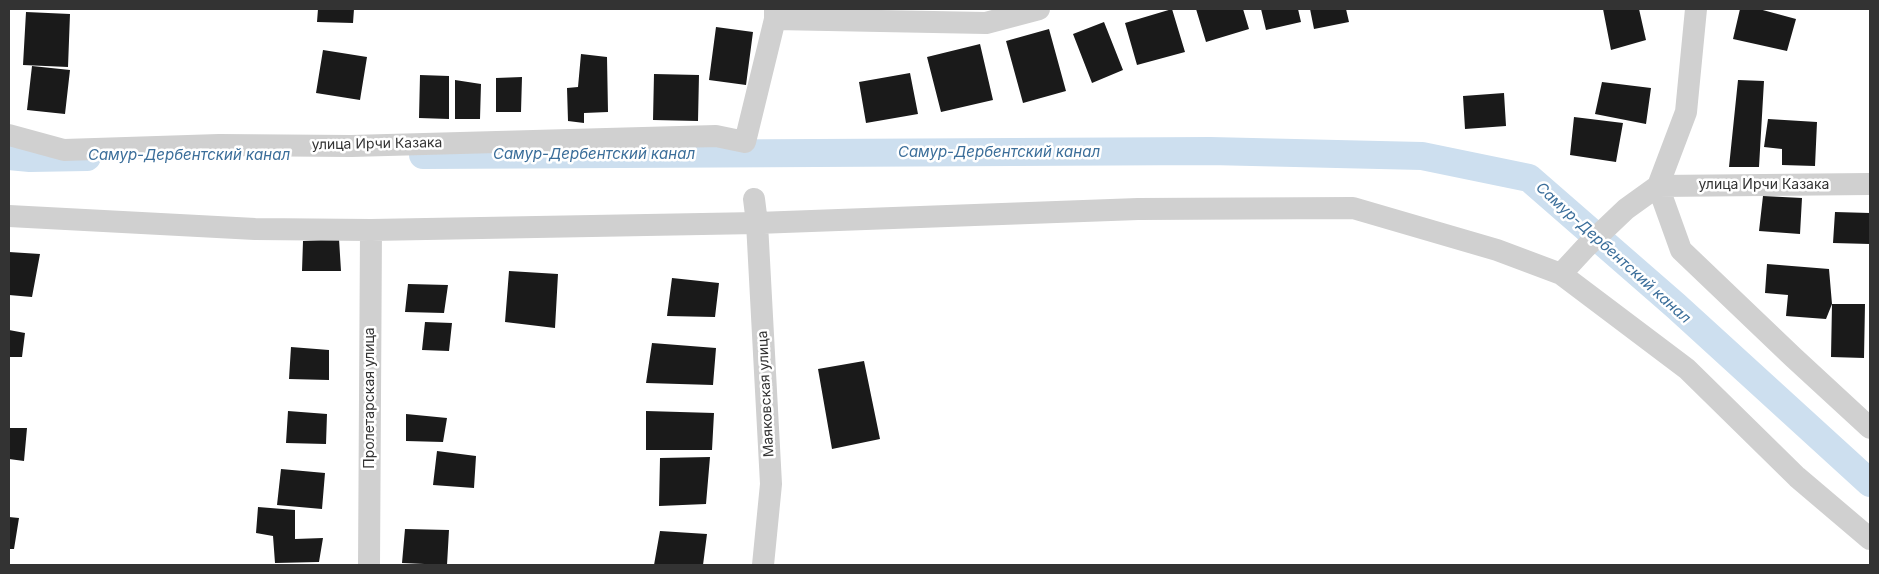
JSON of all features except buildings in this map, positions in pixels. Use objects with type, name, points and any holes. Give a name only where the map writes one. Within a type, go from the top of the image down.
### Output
[{"type":"street","points":[[775,14],[986,22],[1039,9]]},
{"type":"street","points":[[1561,274],[1626,209],[1658,186],[1686,112],[1696,9]]},
{"type":"street","name":"улица Ирчи Казака","points":[[9,135],[64,150],[219,145],[350,146],[716,136],[745,142],[775,14]]},
{"type":"street","name":"улица Ирчи Казака","points":[[1658,186],[1870,184]]},
{"type":"street","points":[[1658,186],[1681,250],[1746,314],[1870,428]]},
{"type":"street","name":"Маяковская улица","points":[[754,199],[757,223],[771,484],[763,565]]},
{"type":"street","points":[[9,216],[255,229],[371,230],[757,223],[1138,209],[1354,208],[1497,250],[1561,274],[1687,369],[1797,477],[1870,539]]},
{"type":"street","name":"Пролетарская улица","points":[[369,565],[371,230]]},
{"type":"waterway","name":"Самур-Дербентский канал","points":[[423,155],[1210,151],[1422,156],[1529,178],[1676,306],[1870,483]]},
{"type":"waterway","name":"Самур-Дербентский канал","points":[[9,156],[30,158],[87,157]]}]
